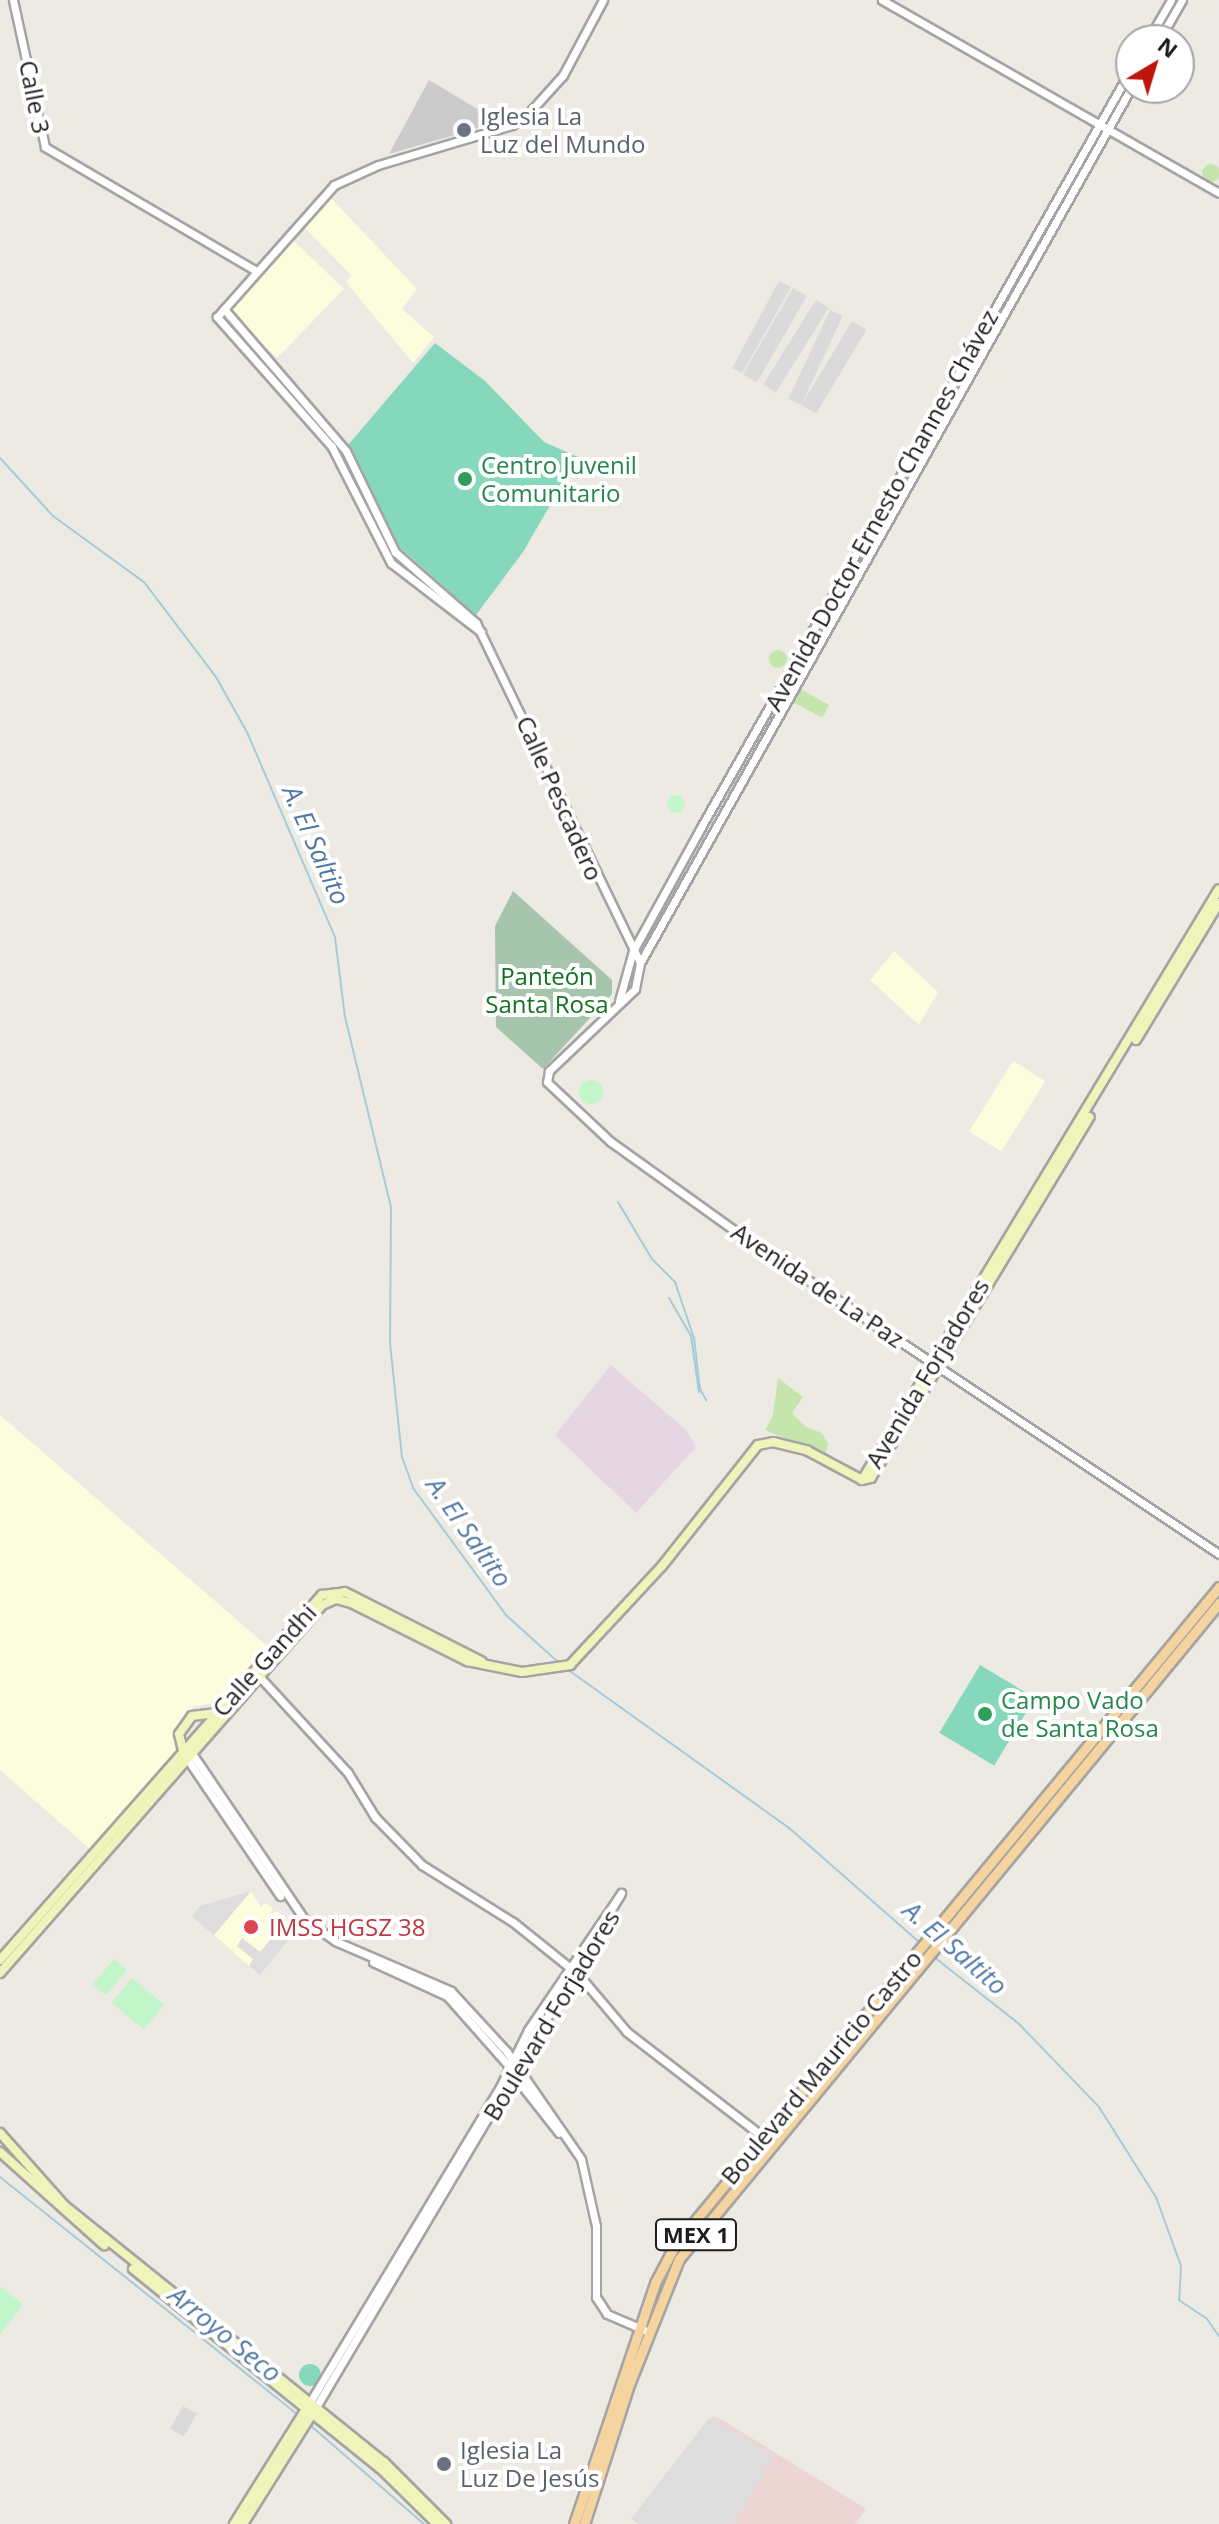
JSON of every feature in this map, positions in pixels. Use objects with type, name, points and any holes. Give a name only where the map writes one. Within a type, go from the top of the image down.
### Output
[{"type":"main road","name":"Avenida Forjadores","points":[[936,1363],[1219,889]]},
{"type":"main road","name":"Avenida Forjadores","points":[[862,1480],[1219,903]]},
{"type":"main road","name":"Calle Gandhi","points":[[186,1750],[257,1673],[315,1601],[336,1590],[481,1661],[536,1672],[576,1661],[662,1566],[758,1445],[797,1448],[862,1480]]},
{"type":"main road","name":"Boulevard Mauricio Castro","points":[[584,2524],[644,2330],[673,2270],[700,2230],[1219,1587]]},
{"type":"main road","name":"Boulevard Mauricio Castro","points":[[928,1946],[1219,1603]]},
{"type":"main road","name":"Calle Gandhi","points":[[91,1860],[216,1713],[257,1673]]},
{"type":"main road","points":[[186,1750],[179,1734],[192,1716],[216,1713]]},
{"type":"main road","points":[[0,1960],[91,1860]]},
{"type":"main road","points":[[0,1975],[91,1860]]},
{"type":"main road","name":"Boulevard Mauricio Castro","points":[[574,2524],[675,2245],[762,2136],[915,1962]]},
{"type":"main road","points":[[0,2133],[62,2207]]},
{"type":"main road","points":[[0,2152],[62,2207],[310,2409],[437,2524]]},
{"type":"main road","points":[[310,2409],[384,2462],[446,2524]]},
{"type":"main road","name":"Boulevard Forjadores","points":[[234,2524],[310,2409]]},
{"type":"main road","name":"Boulevard Forjadores","points":[[243,2524],[300,2425]]},
{"type":"street","name":"Calle 3","points":[[13,0],[45,147],[256,271]]},
{"type":"street","points":[[481,632],[391,563],[332,447],[217,317],[324,194],[346,178],[512,125],[528,114],[563,75],[603,0]]},
{"type":"street","points":[[882,0],[1219,193]]},
{"type":"street","points":[[1157,24],[1171,0]]},
{"type":"street","points":[[1168,24],[1182,0]]},
{"type":"street","name":"Avenida Doctor Ernesto Channes Chávez","points":[[547,1082],[549,1071],[640,982],[640,963],[1115,102]]},
{"type":"street","name":"Avenida Doctor Ernesto Channes Chávez","points":[[619,1001],[633,951],[1104,125],[1119,104]]},
{"type":"street","points":[[224,309],[346,451],[395,552],[446,595],[481,632]]},
{"type":"street","points":[[294,403],[302,397]]},
{"type":"street","points":[[360,504],[369,501]]},
{"type":"street","name":"Calle Pescadero","points":[[481,632],[640,963]]},
{"type":"street","name":"Avenida de La Paz","points":[[547,1082],[640,1164],[1219,1554]]},
{"type":"street","points":[[257,1673],[348,1773],[375,1817],[414,1858],[513,1922],[574,1972],[627,2032],[762,2136]]},
{"type":"street","points":[[186,1750],[300,1922],[333,1945],[447,1996],[513,2068],[581,2159],[596,2226],[592,2282],[596,2297],[607,2314],[644,2330]]},
{"type":"street","name":"Boulevard Forjadores","points":[[310,2409],[621,1893],[574,1972]]},
{"type":"shaded area","points":[[429,80],[499,122],[389,154]]},
{"type":"shaded area","points":[[329,196],[417,289],[402,309],[434,337],[413,363],[346,282],[351,275],[303,226]]},
{"type":"shaded area","points":[[292,239],[344,289],[277,358],[225,308]]},
{"type":"shaded area","points":[[779,281],[791,287],[742,373],[732,368]]},
{"type":"shaded area","points":[[793,288],[807,296],[757,383],[743,375]]},
{"type":"shaded area","points":[[816,300],[829,308],[776,393],[763,385]]},
{"type":"shaded area","points":[[830,310],[843,316],[801,405],[789,399]]},
{"type":"shaded area","points":[[852,321],[867,330],[816,414],[802,405]]},
{"type":"shaded area","points":[[894,951],[938,992],[919,1025],[870,980]]},
{"type":"shaded area","points":[[1013,1061],[1045,1081],[1001,1152],[969,1131]]},
{"type":"shaded area","points":[[611,1365],[687,1431],[696,1447],[636,1513],[555,1435]]},
{"type":"shaded area","points":[[0,1415],[267,1646],[218,1703],[194,1706],[172,1732],[176,1752],[90,1849],[0,1770]]},
{"type":"shaded area","name":"IMSS HGSZ 38","points":[[251,1891],[261,1907],[265,1903],[273,1909],[270,1914],[278,1911],[287,1920],[260,1952],[243,1939],[254,1959],[249,1966],[214,1935]]},
{"type":"shaded area","points":[[251,1891],[214,1935],[192,1917],[200,1906]]},
{"type":"shaded area","points":[[287,1920],[298,1928],[260,1975],[249,1966],[253,1959],[237,1946],[242,1938],[260,1952]]},
{"type":"shaded area","points":[[183,2406],[197,2414],[184,2437],[170,2429]]},
{"type":"shaded area","points":[[713,2416],[866,2509],[855,2524],[639,2524],[631,2519]]},
{"type":"shaded area","points":[[709,2418],[774,2455],[734,2524],[639,2524],[631,2519]]},
{"type":"green space","points":[[1207,164],[1215,164],[1220,173],[1218,180],[1207,182],[1202,177],[1202,169]]},
{"type":"green space","name":"Centro Juvenil Comunitario","points":[[435,343],[485,381],[544,442],[578,457],[523,552],[476,615],[395,543],[348,445]]},
{"type":"green space","points":[[774,650],[782,650],[787,659],[785,666],[774,668],[769,663],[769,655]]},
{"type":"green space","points":[[797,687],[829,705],[822,718],[790,700]]},
{"type":"green space","points":[[672,795],[680,795],[685,804],[683,811],[672,813],[667,808],[667,800]]},
{"type":"green space","name":"Panteón Santa Rosa","points":[[513,891],[612,980],[612,994],[543,1069],[496,1027],[495,926]]},
{"type":"green space","points":[[591,1080],[600,1083],[603,1092],[600,1101],[591,1104],[582,1101],[579,1092],[582,1083]]},
{"type":"green space","points":[[778,1378],[803,1397],[792,1413],[806,1427],[822,1433],[828,1444],[825,1455],[765,1430],[773,1415]]},
{"type":"green space","name":"Campo Vado de Santa Rosa","points":[[980,1665],[1035,1698],[994,1766],[939,1733]]},
{"type":"green space","points":[[114,1959],[127,1970],[106,1995],[93,1984]]},
{"type":"green space","points":[[132,1978],[164,2005],[144,2030],[111,2003]]},
{"type":"green space","points":[[0,2286],[23,2304],[0,2335]]},
{"type":"green space","points":[[310,2364],[318,2367],[321,2375],[318,2383],[310,2386],[302,2383],[299,2375],[302,2367]]},
{"type":"waterway","name":"A. El Saltito","points":[[0,458],[53,516],[144,582],[216,677],[247,732],[335,937],[345,1017],[391,1207],[390,1343],[402,1457],[413,1488],[506,1615],[558,1662]]},
{"type":"waterway","points":[[618,1202],[652,1259],[675,1282],[694,1338],[700,1389],[706,1400]]},
{"type":"waterway","points":[[669,1298],[691,1336],[699,1392]]},
{"type":"waterway","name":"A. El Saltito","points":[[567,1669],[788,1827],[921,1944]]},
{"type":"waterway","name":"A. El Saltito","points":[[934,1957],[1018,2023],[1099,2107],[1156,2197],[1181,2266],[1179,2300],[1207,2319],[1219,2336]]},
{"type":"waterway","name":"Arroyo Seco","points":[[0,2177],[299,2416]]},
{"type":"waterway","name":"Arroyo Seco","points":[[310,2425],[424,2524]]},
{"type":"place","name":"Iglesia La Luz del Mundo","points":[[464,130]]},
{"type":"place","name":"Centro Juvenil Comunitario","points":[[465,479]]},
{"type":"place","name":"Campo Vado de Santa Rosa","points":[[985,1714]]},
{"type":"place","name":"IMSS HGSZ 38","points":[[251,1927]]},
{"type":"place","name":"Iglesia La Luz De Jesús","points":[[444,2464]]}]
